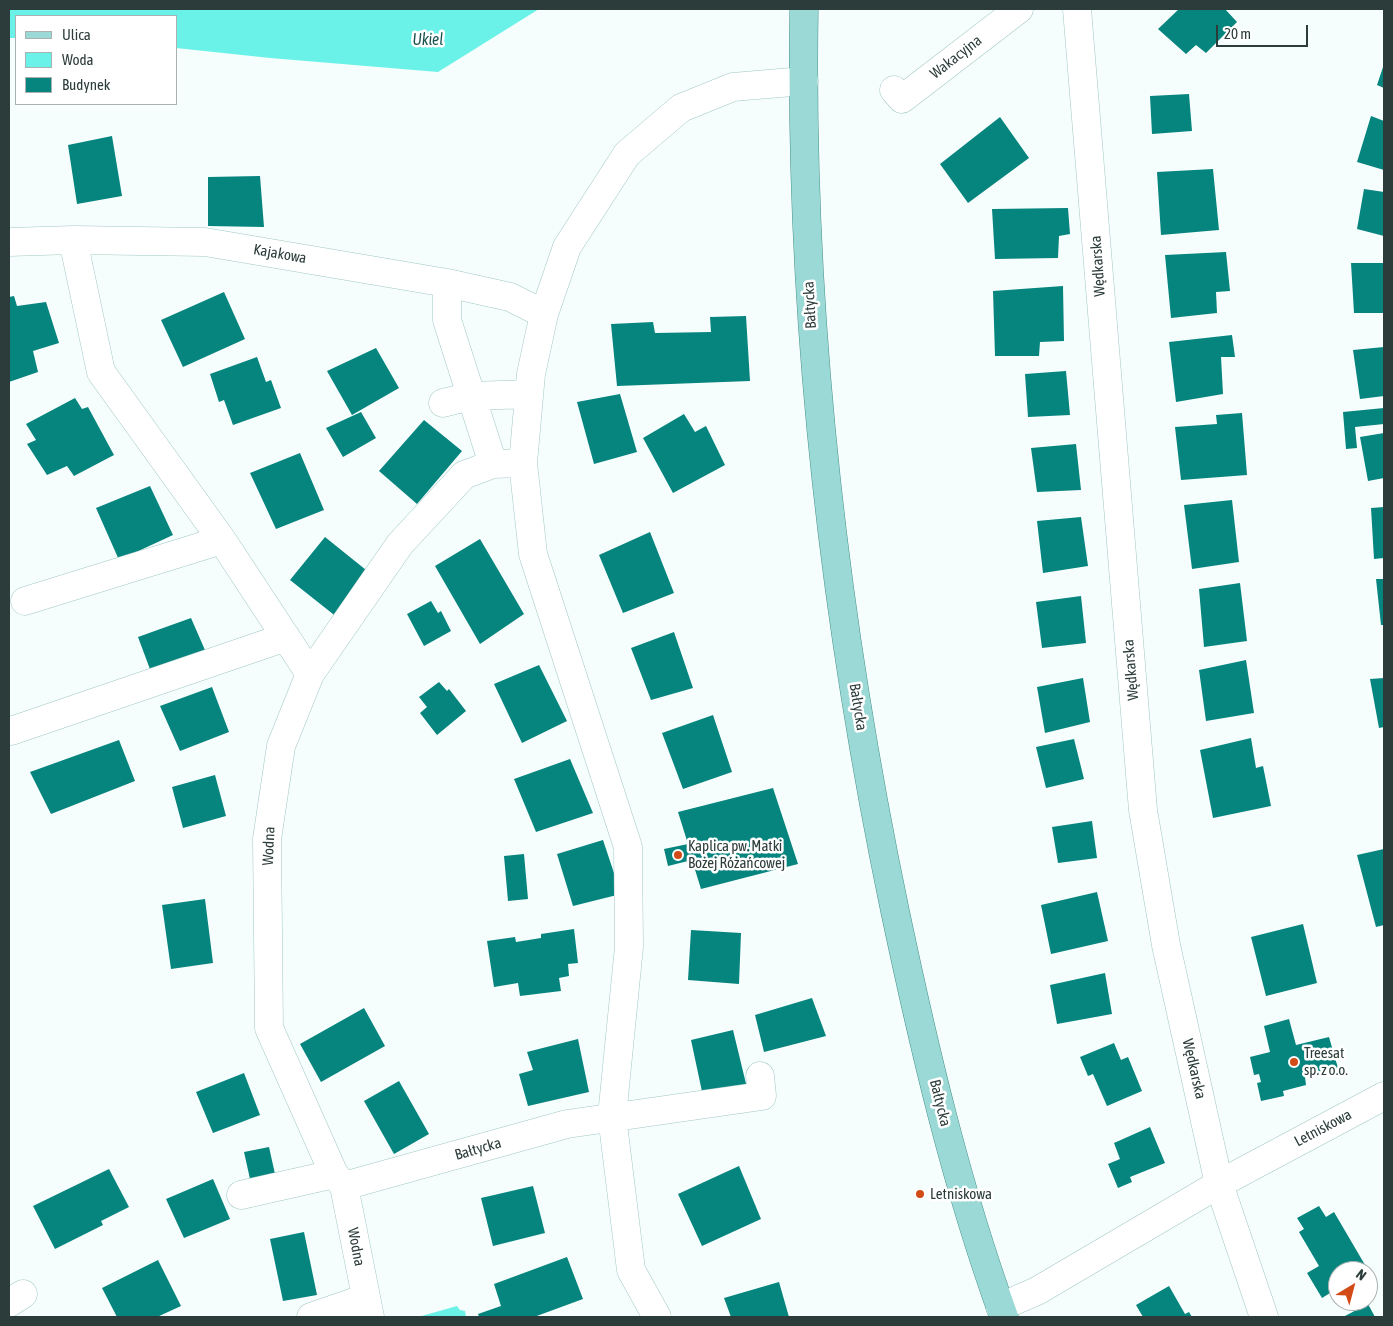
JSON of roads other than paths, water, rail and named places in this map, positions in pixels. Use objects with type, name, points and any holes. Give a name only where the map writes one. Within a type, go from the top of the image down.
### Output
[{"type":"main road","name":"Bałtycka","points":[[804,9],[804,81],[812,335],[841,608],[877,823],[921,1031],[962,1188],[1002,1312]]},
{"type":"street","name":"Wakacyjna","points":[[894,90],[902,99],[1018,9]]},
{"type":"street","name":"Wędkarska","points":[[1077,9],[1143,810],[1166,945],[1219,1184],[1264,1317]]},
{"type":"street","points":[[657,1317],[631,1270],[612,1116],[629,947],[628,847],[533,554],[523,463],[529,394],[544,314],[567,247],[627,154],[681,108],[733,87],[804,81]]},
{"type":"street","points":[[72,240],[101,372],[222,540],[310,674]]},
{"type":"street","name":"Kajakowa","points":[[9,242],[72,240],[205,242],[447,283],[510,297],[544,314]]},
{"type":"street","points":[[447,283],[447,320],[493,464]]},
{"type":"street","points":[[443,403],[472,396],[529,394]]},
{"type":"street","name":"Wodna","points":[[368,1308],[339,1180],[269,1028],[267,840],[281,746],[310,674],[400,544],[464,476],[493,464],[523,463]]},
{"type":"street","points":[[25,601],[222,540]]},
{"type":"street","points":[[11,731],[286,637]]},
{"type":"street","name":"Bałtycka","points":[[241,1196],[339,1180],[567,1124],[612,1116],[762,1096],[760,1076]]},
{"type":"street","name":"Letniskowa","points":[[1002,1312],[1219,1184],[1384,1096]]},
{"type":"street","points":[[311,1317],[368,1308]]},
{"type":"water","name":"Ukiel","points":[[9,9],[539,9],[438,72],[178,48],[178,15],[15,15],[15,38],[9,38]]},
{"type":"water","points":[[457,1306],[460,1310],[465,1311],[466,1317],[418,1317]]},
{"type":"place","name":"Kaplica pw. Matki Bożej Różańcowej","points":[[678,855]]},
{"type":"place","name":"Treesat sp. z o.o.","points":[[1294,1062]]},
{"type":"place","name":"Letniskowa","points":[[920,1194]]}]
